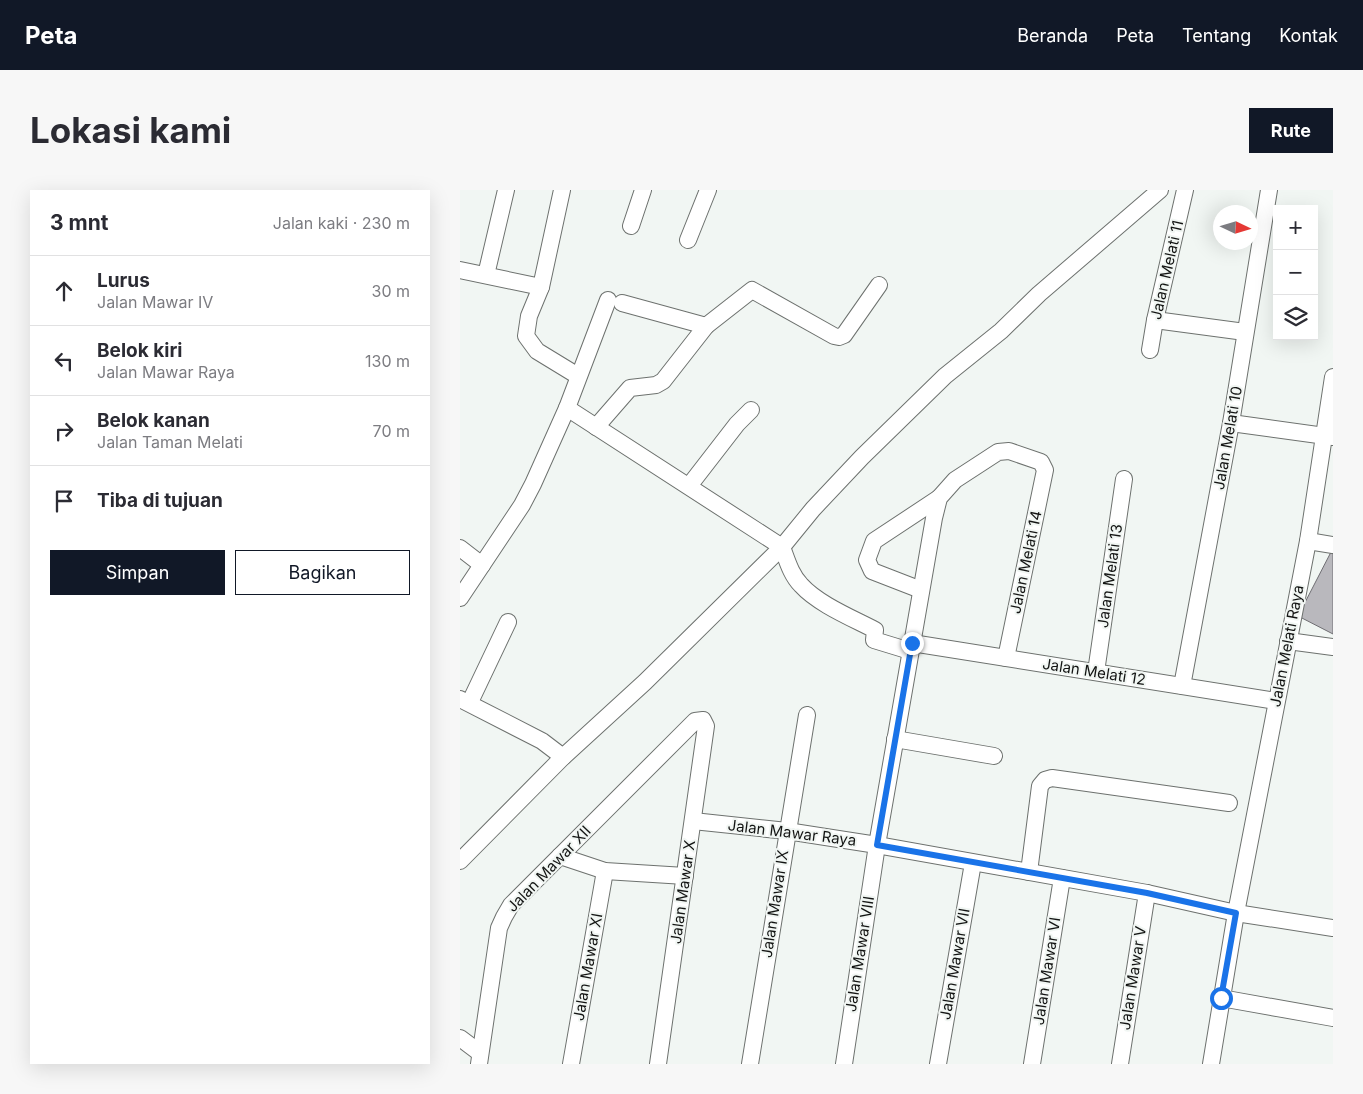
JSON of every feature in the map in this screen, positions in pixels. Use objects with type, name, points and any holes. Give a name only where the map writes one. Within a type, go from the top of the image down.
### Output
[{"type":"street","points":[[486,275],[506,190]]},
{"type":"street","points":[[562,190],[542,287],[529,316],[526,336],[537,351],[578,376]]},
{"type":"street","points":[[631,226],[643,190]]},
{"type":"street","points":[[688,240],[708,190]]},
{"type":"street","points":[[460,861],[562,757],[646,682],[782,547],[812,509],[862,456],[945,376],[1001,332],[1039,294],[1160,190]]},
{"type":"street","name":"Jalan Melati 11","points":[[1150,350],[1155,320],[1185,190]]},
{"type":"street","name":"Jalan Melati 10","points":[[1182,686],[1231,423],[1269,190]]},
{"type":"street","points":[[460,270],[542,287]]},
{"type":"street","points":[[596,427],[630,388],[656,385],[664,381],[706,326],[752,290],[834,336],[840,337],[844,335],[879,285]]},
{"type":"street","points":[[460,598],[522,505],[567,408],[578,376],[615,301],[706,326]]},
{"type":"street","points":[[1155,320],[1245,332]]},
{"type":"street","name":"Jalan Melati Raya","points":[[1211,1064],[1236,913],[1328,436],[1333,377]]},
{"type":"street","points":[[567,408],[782,547]]},
{"type":"street","points":[[689,486],[736,424],[751,410]]},
{"type":"street","points":[[1231,423],[1328,436]]},
{"type":"street","name":"Jalan Melati 14","points":[[939,498],[955,480],[998,452],[1009,451],[1040,462],[1043,466],[1044,476],[1006,658]]},
{"type":"street","name":"Jalan Melati 13","points":[[1096,672],[1124,479]]},
{"type":"street","points":[[921,590],[872,570],[867,560],[874,541],[939,498]]},
{"type":"street","name":"Jalan Mawar VIII","points":[[844,1064],[877,845],[921,590],[939,498]]},
{"type":"street","points":[[1308,541],[1333,544]]},
{"type":"street","name":"Jalan Melati 12","points":[[782,547],[790,568],[801,585],[824,604],[875,630],[874,640],[911,647],[1006,658],[1276,701]]},
{"type":"street","points":[[460,548],[482,565]]},
{"type":"street","points":[[508,622],[465,700],[542,741],[562,757]]},
{"type":"street","points":[[1288,641],[1333,647]]},
{"type":"street","name":"Jalan Mawar IX","points":[[750,1064],[807,715]]},
{"type":"street","name":"Jalan Mawar X","points":[[658,1064],[706,726],[703,720]]},
{"type":"street","name":"Jalan Mawar XII","points":[[480,1058],[499,928],[511,906],[695,721],[703,720]]},
{"type":"street","points":[[895,738],[994,756]]},
{"type":"street","points":[[1029,872],[1040,786],[1045,780],[1052,778],[1229,803]]},
{"type":"street","name":"Jalan Mawar Raya","points":[[693,821],[787,831],[877,845],[1147,893],[1236,913],[1333,928]]},
{"type":"street","points":[[560,856],[605,871],[685,876]]},
{"type":"street","name":"Jalan Mawar VII","points":[[938,1064],[973,863]]},
{"type":"street","name":"Jalan Mawar XI","points":[[571,1064],[605,871]]},
{"type":"street","name":"Jalan Mawar VI","points":[[1032,1064],[1062,878]]},
{"type":"street","name":"Jalan Mawar V","points":[[1120,1064],[1147,893]]},
{"type":"street","points":[[1221,998],[1333,1018]]},
{"type":"street","points":[[460,1038],[480,1058]]},
{"type":"building","points":[[1331,552],[1333,553],[1333,634],[1298,616]]},
{"type":"route","points":[[912,643],[877,845],[1147,893],[1236,913],[1221,998]]}]
